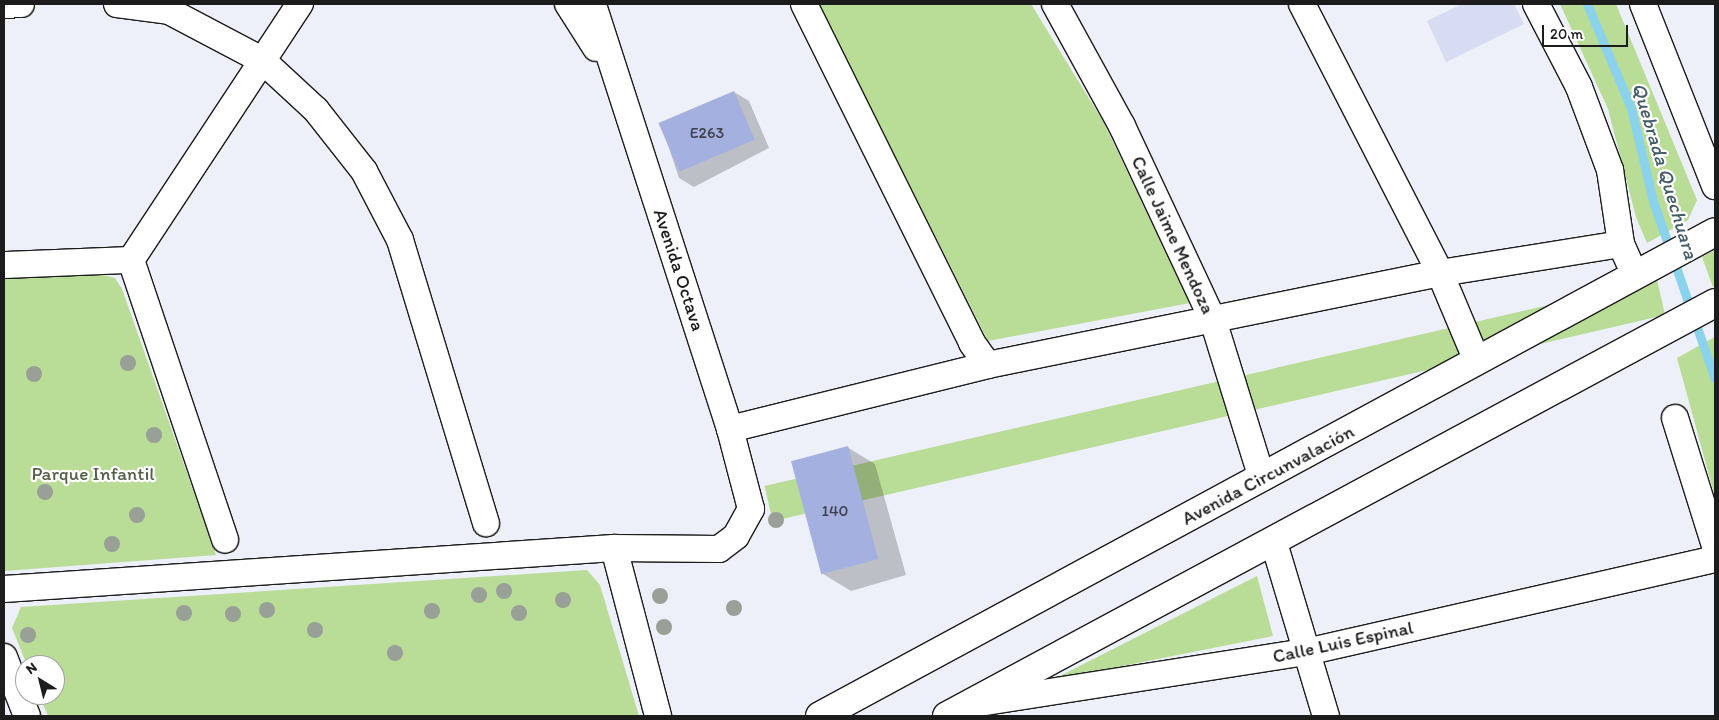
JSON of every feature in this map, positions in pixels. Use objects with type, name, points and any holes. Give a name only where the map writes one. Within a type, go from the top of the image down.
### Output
[{"type":"main road","name":"Avenida Circunvalación","points":[[820,716],[1706,237]]},
{"type":"main road","points":[[958,711],[1274,543],[1715,304]]},
{"type":"street","points":[[4,5],[21,4]]},
{"type":"street","points":[[117,4],[169,11],[262,60],[316,110],[364,171],[400,240],[486,523]]},
{"type":"street","points":[[131,260],[300,4]]},
{"type":"street","points":[[568,4],[620,90]]},
{"type":"street","name":"Avenida Octava","points":[[592,4],[730,429],[751,509],[736,536],[719,549],[614,548]]},
{"type":"street","points":[[804,4],[972,342],[988,365]]},
{"type":"street","name":"Calle Jaime Mendoza","points":[[1055,4],[1122,126],[1213,320],[1262,478]]},
{"type":"street","points":[[1302,4],[1440,273],[1477,362]]},
{"type":"street","points":[[1536,4],[1579,87],[1610,170],[1621,244],[1644,270]]},
{"type":"street","points":[[1643,4],[1715,186]]},
{"type":"street","points":[[730,429],[988,365],[1440,273],[1621,244]]},
{"type":"street","points":[[4,265],[131,260]]},
{"type":"street","points":[[131,260],[225,540]]},
{"type":"street","points":[[1675,418],[1715,546]]},
{"type":"street","points":[[1274,543],[1326,716]]},
{"type":"street","points":[[4,589],[614,548],[658,716]]},
{"type":"street","name":"Calle Luis Espinal","points":[[958,711],[1306,652],[1715,559]]},
{"type":"street","points":[[4,657],[27,716]]},
{"type":"shaded area","points":[[1462,4],[1514,4],[1524,24],[1446,62],[1427,21]]},
{"type":"green space","points":[[819,4],[1031,4],[1104,123],[1190,303],[988,341]]},
{"type":"green space","points":[[1560,4],[1616,4],[1697,200],[1688,220],[1647,243],[1636,217],[1608,109]]},
{"type":"green space","points":[[1715,250],[1715,286],[1713,287],[1702,257]]},
{"type":"green space","name":"Parque Infantil","points":[[96,273],[115,278],[122,289],[216,555],[4,571],[4,278]]},
{"type":"green space","points":[[1657,280],[1665,315],[773,521],[764,486]]},
{"type":"green space","points":[[1715,337],[1715,497],[1677,358]]},
{"type":"green space","points":[[587,570],[600,585],[639,716],[48,716],[43,705],[65,705],[65,655],[23,655],[12,628],[21,607]]},
{"type":"green space","points":[[1257,576],[1273,636],[1052,680]]},
{"type":"building","points":[[734,91],[755,140],[679,172],[659,123]]},
{"type":"building","points":[[848,446],[878,559],[821,574],[791,461]]},
{"type":"waterway","name":"Quebrada Quechuara","points":[[1587,4],[1631,108],[1653,201],[1715,379]]}]
